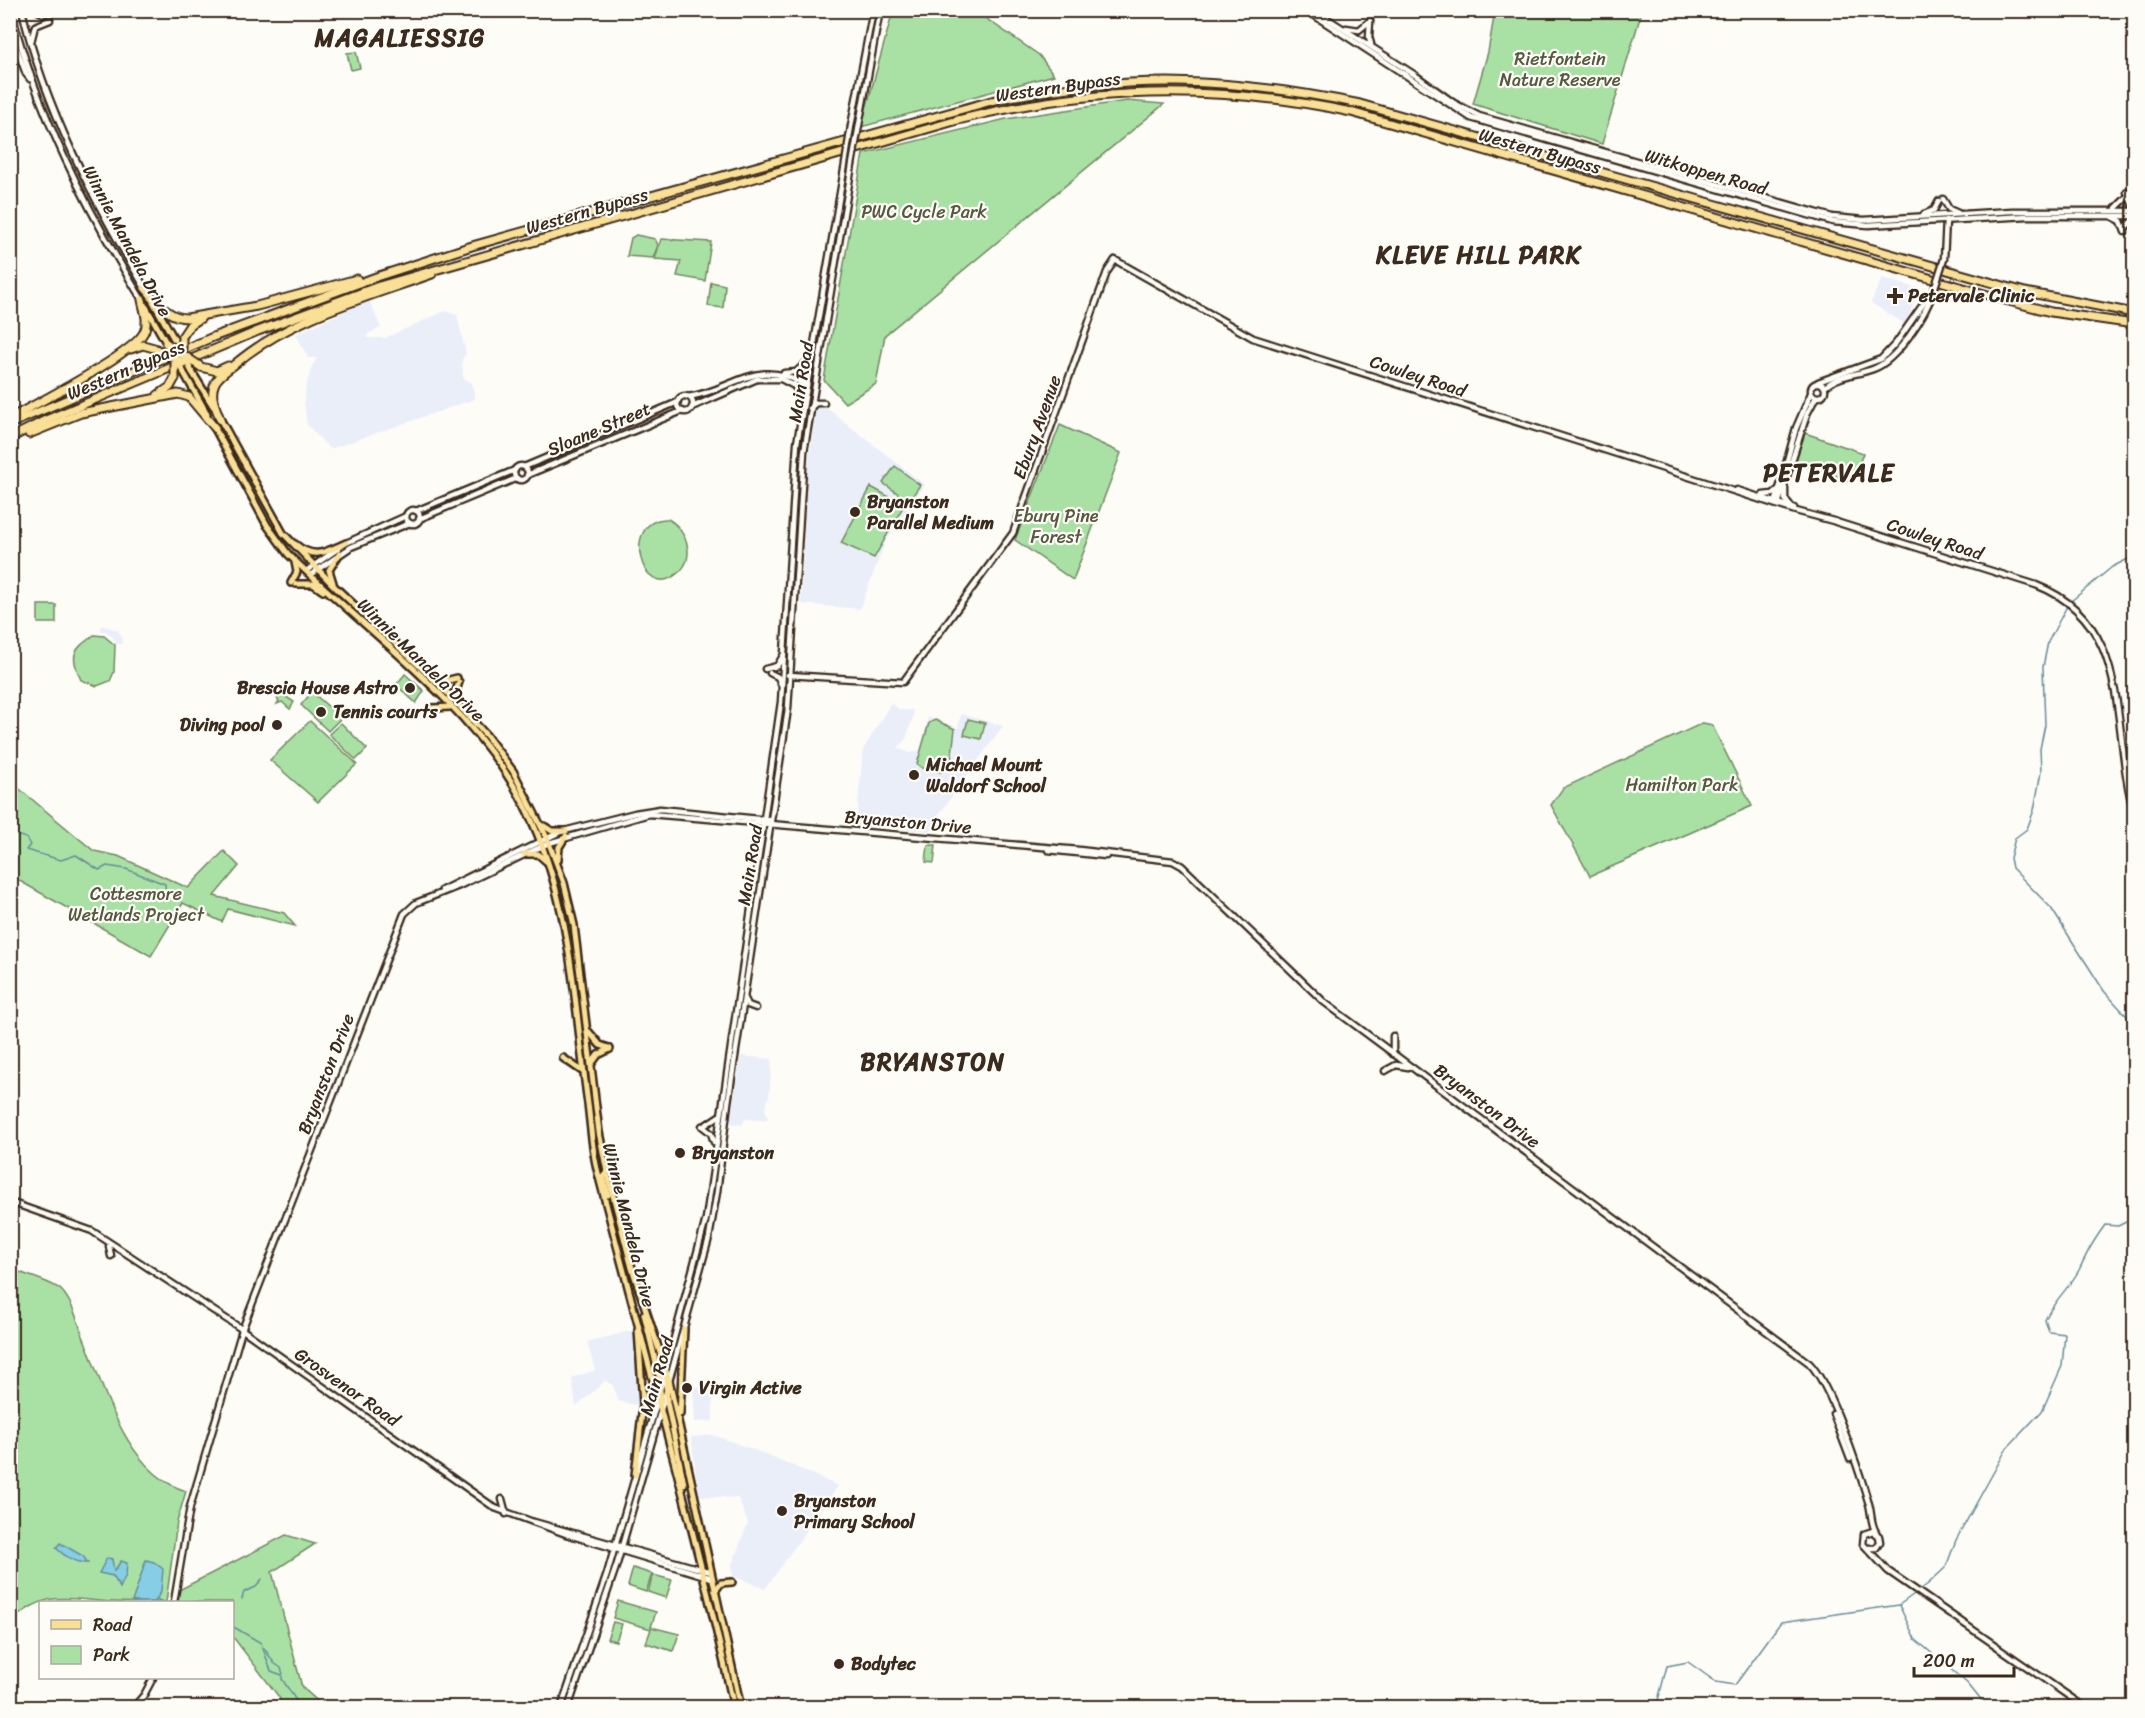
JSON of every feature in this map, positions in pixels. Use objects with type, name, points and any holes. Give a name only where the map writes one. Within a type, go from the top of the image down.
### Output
[{"type":"highway","name":"Western Bypass","points":[[10,424],[213,337],[310,300],[472,246],[995,100],[1116,82],[1222,82],[1272,87],[1360,104],[2025,292],[2134,313]]},
{"type":"highway","name":"Western Bypass","points":[[10,440],[46,420],[258,331],[379,286],[993,111],[1072,97],[1122,93],[1214,92],[1298,102],[1351,112],[2008,301],[2050,312],[2134,324]]},
{"type":"highway","points":[[145,288],[173,316],[182,318],[206,315],[257,306],[472,246]]},
{"type":"highway","points":[[120,353],[139,346],[154,348],[178,356],[201,368],[217,370],[238,361],[304,322],[473,259]]},
{"type":"highway","points":[[10,418],[83,378],[141,338],[146,329],[142,300]]},
{"type":"highway","points":[[2099,307],[2134,308]]},
{"type":"highway","points":[[175,349],[178,338],[190,325],[206,315]]},
{"type":"highway","points":[[150,399],[166,391],[174,378],[178,338]]},
{"type":"highway","points":[[166,343],[175,349],[188,373]]},
{"type":"highway","points":[[220,419],[213,398],[213,387],[220,376],[238,361]]},
{"type":"highway","points":[[10,440],[81,413],[178,394],[189,397],[215,428]]},
{"type":"main road","name":"Winnie Mandela Drive","points":[[11,10],[12,20],[32,81],[82,194],[166,343],[178,356],[188,373],[267,525],[308,573],[454,705],[501,753],[538,817],[548,840],[560,871],[574,925],[599,1132],[607,1172],[640,1292],[669,1380],[741,1707]]},
{"type":"main road","points":[[36,10],[44,14]]},
{"type":"main road","name":"Main Road","points":[[561,1707],[615,1547],[658,1399],[669,1380],[711,1229],[769,822],[782,690],[795,460],[802,407],[873,10]]},
{"type":"main road","name":"Main Road","points":[[666,1370],[702,1240],[762,833],[769,822],[772,810],[791,673],[800,495],[810,408],[880,10]]},
{"type":"main road","name":"Witkoppen Road","points":[[1306,10],[1399,70],[1452,108],[1479,121],[1833,222],[1868,225],[1943,218],[1964,213],[2134,209]]},
{"type":"main road","name":"Witkoppen Road","points":[[1314,10],[1454,103],[1479,116],[1832,217],[1864,220],[1906,217],[2102,215],[2134,217]]},
{"type":"main road","name":"Winnie Mandela Drive","points":[[23,16],[31,47],[55,111],[91,190],[145,288],[178,338]]},
{"type":"main road","points":[[12,20],[23,16]]},
{"type":"main road","points":[[31,47],[32,29],[50,20]]},
{"type":"main road","points":[[1332,21],[1356,30],[1370,21],[1369,38],[1374,48]]},
{"type":"main road","points":[[10,30],[26,74],[32,81]]},
{"type":"main road","points":[[2107,210],[2120,207],[2126,195],[2134,209]]},
{"type":"main road","points":[[1906,217],[1932,212],[1941,200],[1950,210],[1964,213]]},
{"type":"main road","points":[[2102,215],[2118,218],[2125,230],[2134,217]]},
{"type":"main road","points":[[1814,395],[1823,395],[1825,387],[1837,380],[1876,368],[1892,357],[1920,317],[1933,291],[1944,259],[1943,218]]},
{"type":"main road","name":"Cowley Road","points":[[1115,260],[1253,338],[2026,582],[2054,593],[2085,619],[2103,650],[2113,678],[2134,812]]},
{"type":"main road","name":"Ebury Avenue","points":[[791,673],[903,682],[1013,533],[1107,272],[1115,260]]},
{"type":"main road","points":[[1776,503],[1785,485],[1814,395],[1812,386],[1877,361],[1887,354],[1933,291]]},
{"type":"main road","points":[[806,388],[771,378],[751,381],[692,407],[688,411],[681,411],[678,402],[682,397],[688,397],[750,374],[796,372],[811,355]]},
{"type":"main road","points":[[769,372],[806,388],[813,394]]},
{"type":"main road","name":"Winnie Mandela Drive","points":[[188,373],[220,419],[283,533],[315,568],[433,678],[508,777],[541,844],[549,865],[569,941],[583,1073],[598,1173],[688,1512],[734,1707]]},
{"type":"main road","points":[[1818,382],[1825,387]]},
{"type":"main road","points":[[794,384],[802,407]]},
{"type":"main road","points":[[1776,503],[1796,428],[1814,395]]},
{"type":"main road","points":[[688,397],[692,407]]},
{"type":"main road","name":"Sloane Street","points":[[515,470],[664,410],[678,402]]},
{"type":"main road","points":[[810,408],[816,403],[824,403]]},
{"type":"main road","points":[[664,410],[668,414]]},
{"type":"main road","name":"Sloane Street","points":[[517,478],[524,479],[528,475],[640,426],[681,411]]},
{"type":"main road","points":[[649,416],[659,418]]},
{"type":"main road","points":[[616,430],[618,432],[640,426]]},
{"type":"main road","points":[[524,467],[528,475]]},
{"type":"main road","points":[[283,533],[313,555],[322,554],[406,516],[410,511],[416,511],[515,470],[517,478],[419,519],[415,524],[410,523],[340,553],[315,568]]},
{"type":"main road","points":[[1785,485],[1786,501],[1794,508]]},
{"type":"main road","name":"Cowley Road","points":[[1726,488],[1748,492],[1837,522]]},
{"type":"main road","points":[[1748,492],[1770,495],[1779,489]]},
{"type":"main road","points":[[416,511],[419,519]]},
{"type":"main road","points":[[406,516],[410,523]]},
{"type":"main road","points":[[308,573],[346,543]]},
{"type":"main road","points":[[335,587],[329,570],[340,553]]},
{"type":"main road","points":[[295,560],[297,572],[294,583],[313,584],[339,602]]},
{"type":"main road","points":[[782,690],[778,678],[767,671],[777,666],[784,653]]},
{"type":"main road","points":[[783,672],[791,673]]},
{"type":"main road","points":[[432,708],[454,705],[458,680],[445,681],[433,678]]},
{"type":"main road","name":"Bryanston Drive","points":[[429,897],[459,886],[548,840],[652,809],[1079,854],[1173,861],[1182,866],[1324,1002],[1815,1368],[1864,1487],[1876,1532]]},
{"type":"main road","points":[[772,810],[776,820],[785,824]]},
{"type":"main road","name":"Bryanston Drive","points":[[566,833],[649,814],[754,823],[769,822]]},
{"type":"main road","points":[[538,817],[550,831],[566,833],[558,849],[560,871]]},
{"type":"main road","points":[[754,823],[762,833]]},
{"type":"main road","name":"Bryanston Drive","points":[[174,1601],[189,1511],[241,1329],[401,919],[408,908],[541,844]]},
{"type":"main road","points":[[524,854],[538,854],[549,865]]},
{"type":"main road","points":[[734,1012],[753,1008],[748,1005],[744,996]]},
{"type":"main road","points":[[588,1030],[600,1045],[610,1048],[598,1055],[592,1064]]},
{"type":"main road","points":[[1393,1036],[1393,1054]]},
{"type":"main road","points":[[562,1058],[575,1064],[583,1073]]},
{"type":"main road","points":[[1385,1071],[1398,1065],[1414,1069]]},
{"type":"main road","points":[[715,1151],[711,1133],[703,1126],[720,1115]]},
{"type":"main road","points":[[607,1172],[603,1177],[615,1231]]},
{"type":"main road","name":"Grosvenor Road","points":[[10,1202],[92,1231],[241,1329],[506,1514],[703,1574]]},
{"type":"main road","name":"Grosvenor Road","points":[[79,1226],[148,1269]]},
{"type":"main road","points":[[110,1246],[111,1256]]},
{"type":"main road","points":[[640,1292],[688,1512]]},
{"type":"main road","points":[[636,1311],[643,1395],[636,1475]]},
{"type":"main road","points":[[680,1428],[680,1376],[684,1329]]},
{"type":"main road","points":[[661,1409],[666,1370]]},
{"type":"main road","name":"Bryanston Drive","points":[[1825,1390],[1867,1505],[1869,1523],[1866,1533]]},
{"type":"main road","name":"Main Road","points":[[567,1707],[618,1564],[661,1409]]},
{"type":"main road","points":[[502,1499],[506,1514]]},
{"type":"main road","points":[[1881,1564],[1877,1553],[1880,1538],[1876,1532],[1866,1533],[1862,1541],[1881,1564],[1930,1601],[2086,1707]]},
{"type":"main road","points":[[1868,1548],[1876,1548],[1879,1543]]},
{"type":"main road","name":"Grosvenor Road","points":[[622,1549],[639,1556],[711,1575]]},
{"type":"main road","points":[[618,1564],[627,1556],[639,1556]]},
{"type":"main road","points":[[715,1592],[721,1583],[732,1582]]},
{"type":"main road","points":[[133,1707],[144,1695],[152,1679]]},
{"type":"shaded area","name":"Petervale Clinic","points":[[1882,278],[1920,289],[1905,324],[1871,303]]},
{"type":"shaded area","points":[[369,300],[381,328],[369,333],[366,338],[385,338],[445,311],[457,315],[466,354],[462,359],[463,378],[472,383],[475,399],[330,449],[307,425],[304,402],[306,387],[312,366],[317,358],[308,358],[296,334]]},
{"type":"shaded area","name":"Bryanston Parallel Medium","points":[[817,405],[828,409],[925,485],[886,540],[860,609],[801,604],[807,472]]},
{"type":"shaded area","points":[[101,625],[118,630],[122,637],[122,644],[116,644],[106,631],[101,631]]},
{"type":"shaded area","name":"Michael Mount Waldorf School","points":[[891,703],[900,710],[913,710],[906,739],[898,748],[910,753],[920,751],[928,717],[958,728],[961,714],[1003,726],[937,817],[936,829],[929,831],[856,825],[863,750]]},
{"type":"shaded area","points":[[741,1056],[772,1059],[769,1097],[765,1109],[768,1118],[764,1120],[745,1119],[742,1125],[730,1123]]},
{"type":"shaded area","points":[[634,1330],[639,1365],[639,1406],[618,1401],[613,1385],[605,1381],[576,1407],[572,1378],[595,1370],[587,1342]]},
{"type":"shaded area","points":[[693,1387],[712,1387],[713,1421],[695,1422]]},
{"type":"shaded area","name":"Bryanston Primary School","points":[[713,1435],[771,1456],[838,1486],[765,1589],[733,1576],[732,1564],[748,1523],[738,1498],[699,1496],[691,1437]]},
{"type":"green space","points":[[893,11],[975,11],[1039,55],[1054,75],[861,127]]},
{"type":"green space","name":"Rietfontein Nature Reserve","points":[[1495,11],[1642,11],[1602,144],[1473,104],[1488,52]]},
{"type":"green space","points":[[356,52],[360,68],[351,70],[347,53]]},
{"type":"green space","name":"PWC Cycle Park","points":[[1127,101],[1164,104],[885,335],[876,384],[845,403],[824,380],[863,154],[1006,119]]},
{"type":"green space","points":[[636,235],[655,239],[658,245],[653,258],[627,256],[631,238]]},
{"type":"green space","points":[[661,239],[711,242],[705,281],[677,276],[681,261],[655,259]]},
{"type":"green space","points":[[711,282],[725,285],[723,308],[708,306]]},
{"type":"green space","name":"Ebury Pine Forest","points":[[1060,425],[1121,453],[1073,580],[1015,540]]},
{"type":"green space","points":[[1805,433],[1863,453],[1853,482],[1795,462]]},
{"type":"green space","points":[[895,466],[920,485],[909,501],[883,483]]},
{"type":"green space","points":[[871,487],[904,505],[874,558],[841,543]]},
{"type":"green space","points":[[668,519],[680,529],[688,552],[684,566],[678,573],[665,580],[654,578],[646,570],[641,558],[640,544],[644,532],[653,522]]},
{"type":"green space","points":[[38,605],[56,605],[56,623],[38,623]]},
{"type":"green space","points":[[94,635],[104,636],[115,645],[114,672],[110,681],[97,686],[81,680],[74,659],[77,649]]},
{"type":"green space","name":"Brescia House Astro","points":[[405,674],[424,691],[416,703],[396,685]]},
{"type":"green space","points":[[277,691],[294,702],[290,709],[282,702],[277,704],[279,701],[275,695]]},
{"type":"green space","name":"Tennis courts","points":[[312,692],[341,718],[328,731],[301,705]]},
{"type":"green space","points":[[968,719],[985,723],[981,739],[964,735]]},
{"type":"green space","points":[[935,720],[955,729],[951,762],[941,772],[922,768],[917,764],[929,723]]},
{"type":"green space","points":[[310,721],[357,764],[318,802],[270,760]]},
{"type":"green space","points":[[341,723],[367,749],[356,760],[329,734]]},
{"type":"green space","name":"Hamilton Park","points":[[1703,723],[1712,725],[1752,806],[1590,876],[1551,805],[1563,788]]},
{"type":"green space","name":"Cottesmore Wetlands Project","points":[[10,781],[94,851],[118,856],[188,888],[224,851],[239,866],[214,896],[284,913],[295,926],[228,909],[222,922],[183,903],[151,956],[11,876]]},
{"type":"green space","points":[[928,845],[936,845],[934,863],[926,862]]},
{"type":"green space","points":[[11,1269],[51,1284],[65,1295],[120,1426],[148,1466],[165,1481],[186,1491],[177,1522],[166,1601],[99,1601],[61,1598],[39,1601],[13,1620],[15,1628],[11,1632]]},
{"type":"green space","points":[[286,1535],[315,1544],[272,1572],[302,1687],[324,1707],[283,1707],[279,1697],[234,1638],[234,1601],[175,1601],[177,1591]]},
{"type":"green space","points":[[633,1568],[652,1574],[646,1592],[628,1586]]},
{"type":"green space","points":[[653,1575],[672,1580],[666,1598],[648,1592]]},
{"type":"green space","points":[[618,1601],[656,1612],[651,1627],[679,1634],[673,1651],[646,1643],[651,1629],[613,1618]]},
{"type":"green space","points":[[613,1622],[622,1624],[616,1641],[607,1639]]},
{"type":"water","points":[[60,1543],[83,1556],[88,1563],[75,1561],[63,1554],[56,1548]]},
{"type":"water","points":[[107,1558],[112,1559],[114,1571],[121,1561],[127,1563],[126,1575],[120,1588],[113,1576],[99,1573]]},
{"type":"water","points":[[146,1560],[154,1562],[163,1569],[161,1591],[156,1601],[132,1601]]},
{"type":"waterway","points":[[2070,602],[2112,567],[2134,556]]},
{"type":"waterway","points":[[2067,606],[2048,642],[2043,667],[2045,725],[2040,749],[2041,772],[2034,810],[2027,829],[2015,838],[2010,858],[2012,868],[2051,908],[2104,991],[2134,1024]]},
{"type":"waterway","points":[[10,833],[26,838],[30,845],[26,850],[61,860],[76,855],[99,870],[107,866],[126,869],[165,884],[166,892],[175,894]]},
{"type":"waterway","points":[[1656,1708],[1667,1666],[1688,1662],[1716,1682],[1735,1685],[1781,1622],[1899,1605],[1928,1584],[1946,1567],[1956,1540],[2007,1448],[2042,1411],[2062,1366],[2065,1334],[2049,1332],[2045,1320],[2049,1312],[2075,1277],[2090,1247],[2105,1225],[2118,1226],[2134,1218]]},
{"type":"waterway","points":[[242,1599],[244,1592],[256,1587],[262,1579]]},
{"type":"waterway","points":[[156,1599],[161,1601]]},
{"type":"waterway","points":[[1899,1605],[1915,1639],[1968,1684],[1987,1708]]},
{"type":"waterway","points":[[234,1627],[261,1643],[271,1671],[282,1675],[282,1679],[301,1708]]},
{"type":"waterway","points":[[264,1648],[274,1663],[281,1668],[283,1674]]},
{"type":"place","name":"Petervale Clinic","points":[[1895,296]]},
{"type":"place","name":"Bryanston Parallel Medium","points":[[855,512]]},
{"type":"place","name":"Brescia House Astro","points":[[410,688]]},
{"type":"place","name":"Tennis courts","points":[[321,712]]},
{"type":"place","name":"Diving pool","points":[[277,725]]},
{"type":"place","name":"Michael Mount Waldorf School","points":[[914,775]]},
{"type":"place","name":"Bryanston","points":[[680,1153]]},
{"type":"place","name":"Virgin Active","points":[[687,1388]]},
{"type":"place","name":"Bryanston Primary School","points":[[782,1511]]},
{"type":"place","name":"Bodytec","points":[[839,1664]]},
{"type":"district","name":"MAGALIESSIG","points":[[400,38]]},
{"type":"district","name":"KLEVE HILL PARK","points":[[1479,255]]},
{"type":"district","name":"PETERVALE","points":[[1829,473]]},
{"type":"district","name":"BRYANSTON","points":[[933,1062]]}]
